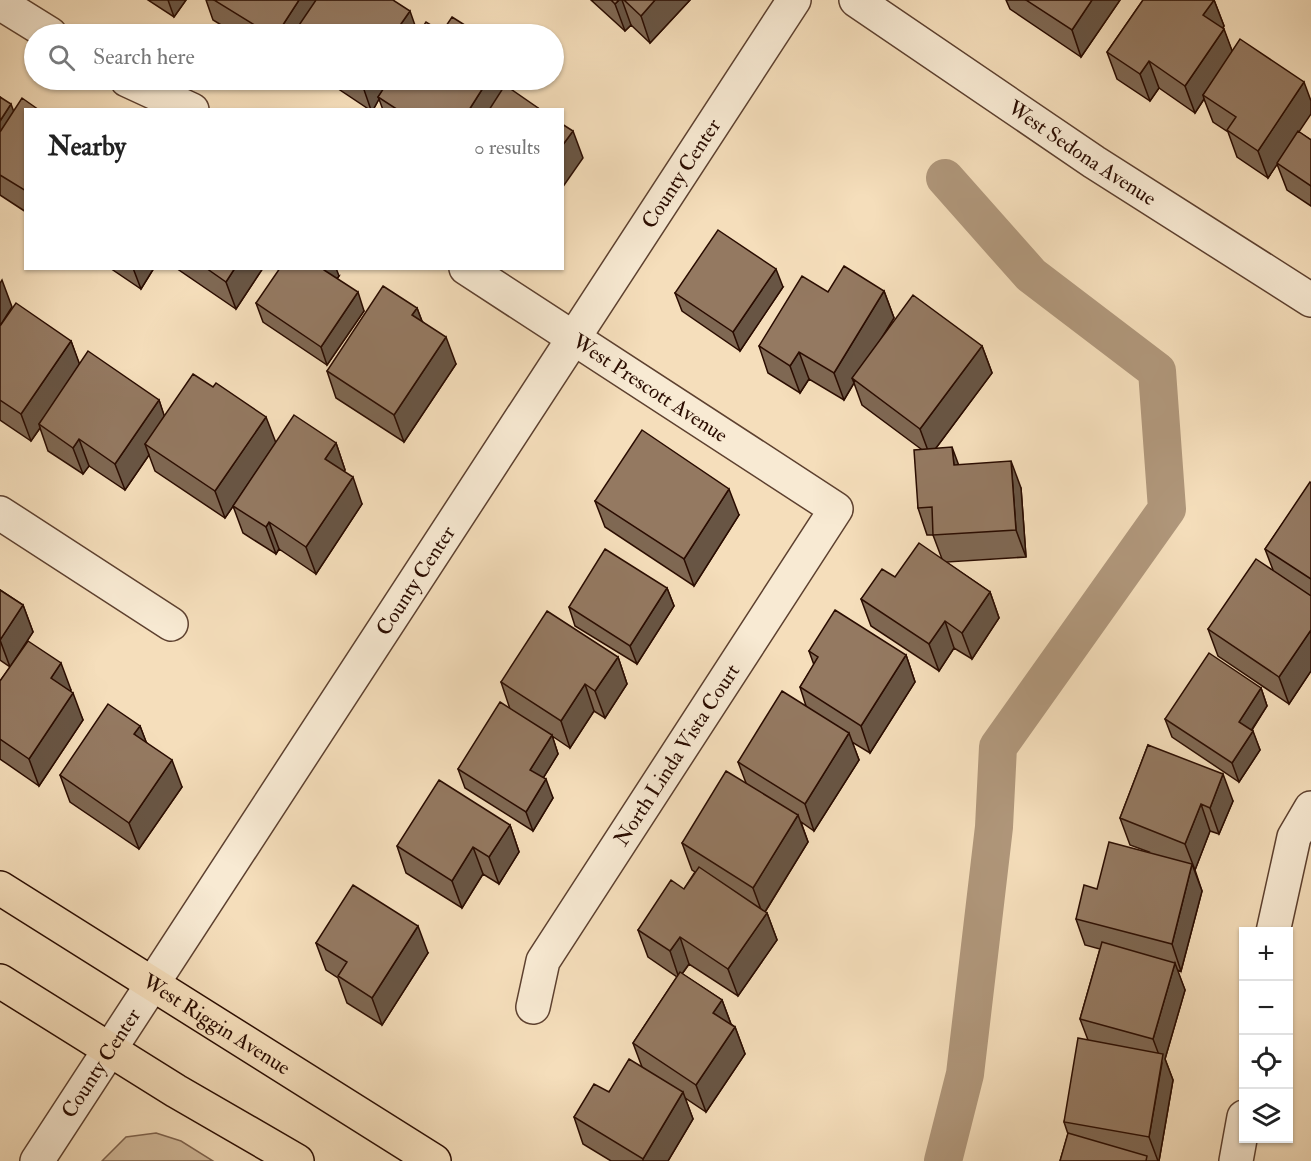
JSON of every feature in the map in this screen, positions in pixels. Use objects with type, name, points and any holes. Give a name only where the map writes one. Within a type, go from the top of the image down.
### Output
[{"type":"main road","name":"West Riggin Avenue","points":[[0,888],[434,1161]]},
{"type":"main road","points":[[0,981],[110,1050],[297,1161]]},
{"type":"street","name":"County Center","points":[[37,1161],[794,0]]},
{"type":"street","name":"West Sedona Avenue","points":[[856,0],[1094,162],[1311,300]]},
{"type":"street","points":[[0,3],[34,24]]},
{"type":"street","points":[[149,90],[188,108]]},
{"type":"street","name":"West Prescott Avenue","points":[[469,270],[573,340],[836,509]]},
{"type":"street","name":"North Linda Vista Court","points":[[532,1006],[543,961],[836,509]]},
{"type":"street","points":[[0,513],[171,624]]},
{"type":"street","points":[[1275,927],[1303,841],[1311,808]]},
{"type":"street","points":[[1236,1161],[1239,1143]]},
{"type":"shaded area","points":[[156,1133],[181,1141],[213,1161],[102,1161],[126,1137]]},
{"type":"building","points":[[214,0],[299,0],[283,24],[253,24]]},
{"type":"building","points":[[316,0],[393,0],[410,11],[401,24],[300,24]]},
{"type":"building","points":[[624,0],[655,0],[641,16]]},
{"type":"building","points":[[1026,0],[1092,0],[1072,30]]},
{"type":"building","points":[[1143,0],[1214,0],[1203,15],[1224,29],[1185,86],[1149,61],[1140,74],[1107,52]]},
{"type":"building","points":[[452,17],[463,24],[447,24]]},
{"type":"building","points":[[1240,39],[1304,82],[1258,151],[1227,130],[1236,117],[1203,95]]},
{"type":"building","points":[[383,90],[482,90],[470,108],[395,108],[378,97]]},
{"type":"building","points":[[502,90],[512,90],[538,108],[490,108]]},
{"type":"building","points":[[0,97],[11,104],[0,121]]},
{"type":"building","points":[[22,98],[36,108],[24,108],[24,190],[0,175],[0,132]]},
{"type":"building","points":[[564,125],[573,131],[564,143]]},
{"type":"building","points":[[1298,131],[1311,140],[1311,186],[1277,163]]},
{"type":"building","points":[[718,230],[776,269],[733,332],[675,293]]},
{"type":"building","points":[[844,266],[884,291],[834,373],[799,352],[790,366],[759,346],[802,276],[828,292]]},
{"type":"building","points":[[209,270],[234,270],[226,282]]},
{"type":"building","points":[[279,270],[324,270],[358,292],[321,347],[256,303]]},
{"type":"building","points":[[383,286],[417,308],[412,315],[446,337],[394,415],[327,371]]},
{"type":"building","points":[[913,295],[982,346],[920,429],[852,378]]},
{"type":"building","points":[[16,303],[71,341],[21,414],[0,400],[0,326]]},
{"type":"building","points":[[88,351],[159,400],[115,464],[79,439],[73,448],[39,424]]},
{"type":"building","points":[[193,374],[213,387],[216,383],[266,417],[215,491],[145,444]]},
{"type":"building","points":[[294,415],[336,443],[325,459],[353,477],[306,547],[269,522],[266,527],[233,506]]},
{"type":"building","points":[[642,430],[729,489],[684,559],[595,501]]},
{"type":"building","points":[[952,447],[954,465],[1011,461],[1016,530],[933,535],[932,507],[918,508],[914,450]]},
{"type":"building","points":[[1311,483],[1311,579],[1265,549]]},
{"type":"building","points":[[919,543],[990,592],[962,633],[945,621],[929,644],[861,599],[882,569],[895,577]]},
{"type":"building","points":[[605,549],[667,588],[630,646],[569,607]]},
{"type":"building","points":[[1256,559],[1311,596],[1311,630],[1279,677],[1208,629]]},
{"type":"building","points":[[0,590],[23,605],[0,640]]},
{"type":"building","points":[[835,610],[906,655],[861,726],[800,687],[818,657],[809,651]]},
{"type":"building","points":[[547,611],[618,657],[595,691],[585,684],[561,721],[501,682]]},
{"type":"building","points":[[28,641],[61,663],[51,678],[73,693],[29,759],[0,739],[0,681]]},
{"type":"building","points":[[1209,653],[1261,688],[1239,722],[1253,731],[1232,763],[1165,719]]},
{"type":"building","points":[[782,691],[849,733],[805,804],[738,762]]},
{"type":"building","points":[[500,702],[552,735],[530,770],[546,779],[526,812],[458,769]]},
{"type":"building","points":[[108,704],[140,726],[134,734],[172,760],[129,823],[60,775]]},
{"type":"building","points":[[1148,745],[1223,774],[1210,808],[1201,804],[1185,844],[1120,818]]},
{"type":"building","points":[[726,771],[798,815],[753,888],[682,843]]},
{"type":"building","points":[[439,780],[510,825],[489,857],[473,847],[452,881],[397,846]]},
{"type":"building","points":[[1109,842],[1192,864],[1172,944],[1076,919],[1084,885],[1097,889]]},
{"type":"building","points":[[699,867],[767,913],[728,969],[680,937],[670,951],[638,930],[671,880],[684,889]]},
{"type":"building","points":[[353,885],[418,926],[372,998],[338,976],[347,962],[316,943]]},
{"type":"building","points":[[1102,942],[1175,963],[1153,1039],[1080,1019]]},
{"type":"building","points":[[680,972],[722,1000],[713,1013],[735,1027],[696,1085],[633,1043]]},
{"type":"building","points":[[1078,1038],[1163,1054],[1149,1137],[1064,1122]]},
{"type":"building","points":[[629,1059],[683,1092],[643,1159],[574,1117],[594,1084],[609,1092]]},
{"type":"building","points":[[1068,1133],[1147,1156],[1146,1161],[1060,1161]]},
{"type":"waterway","points":[[943,1161],[965,1074],[994,827],[998,747],[1167,509],[1157,371],[1031,275],[945,178]]}]
